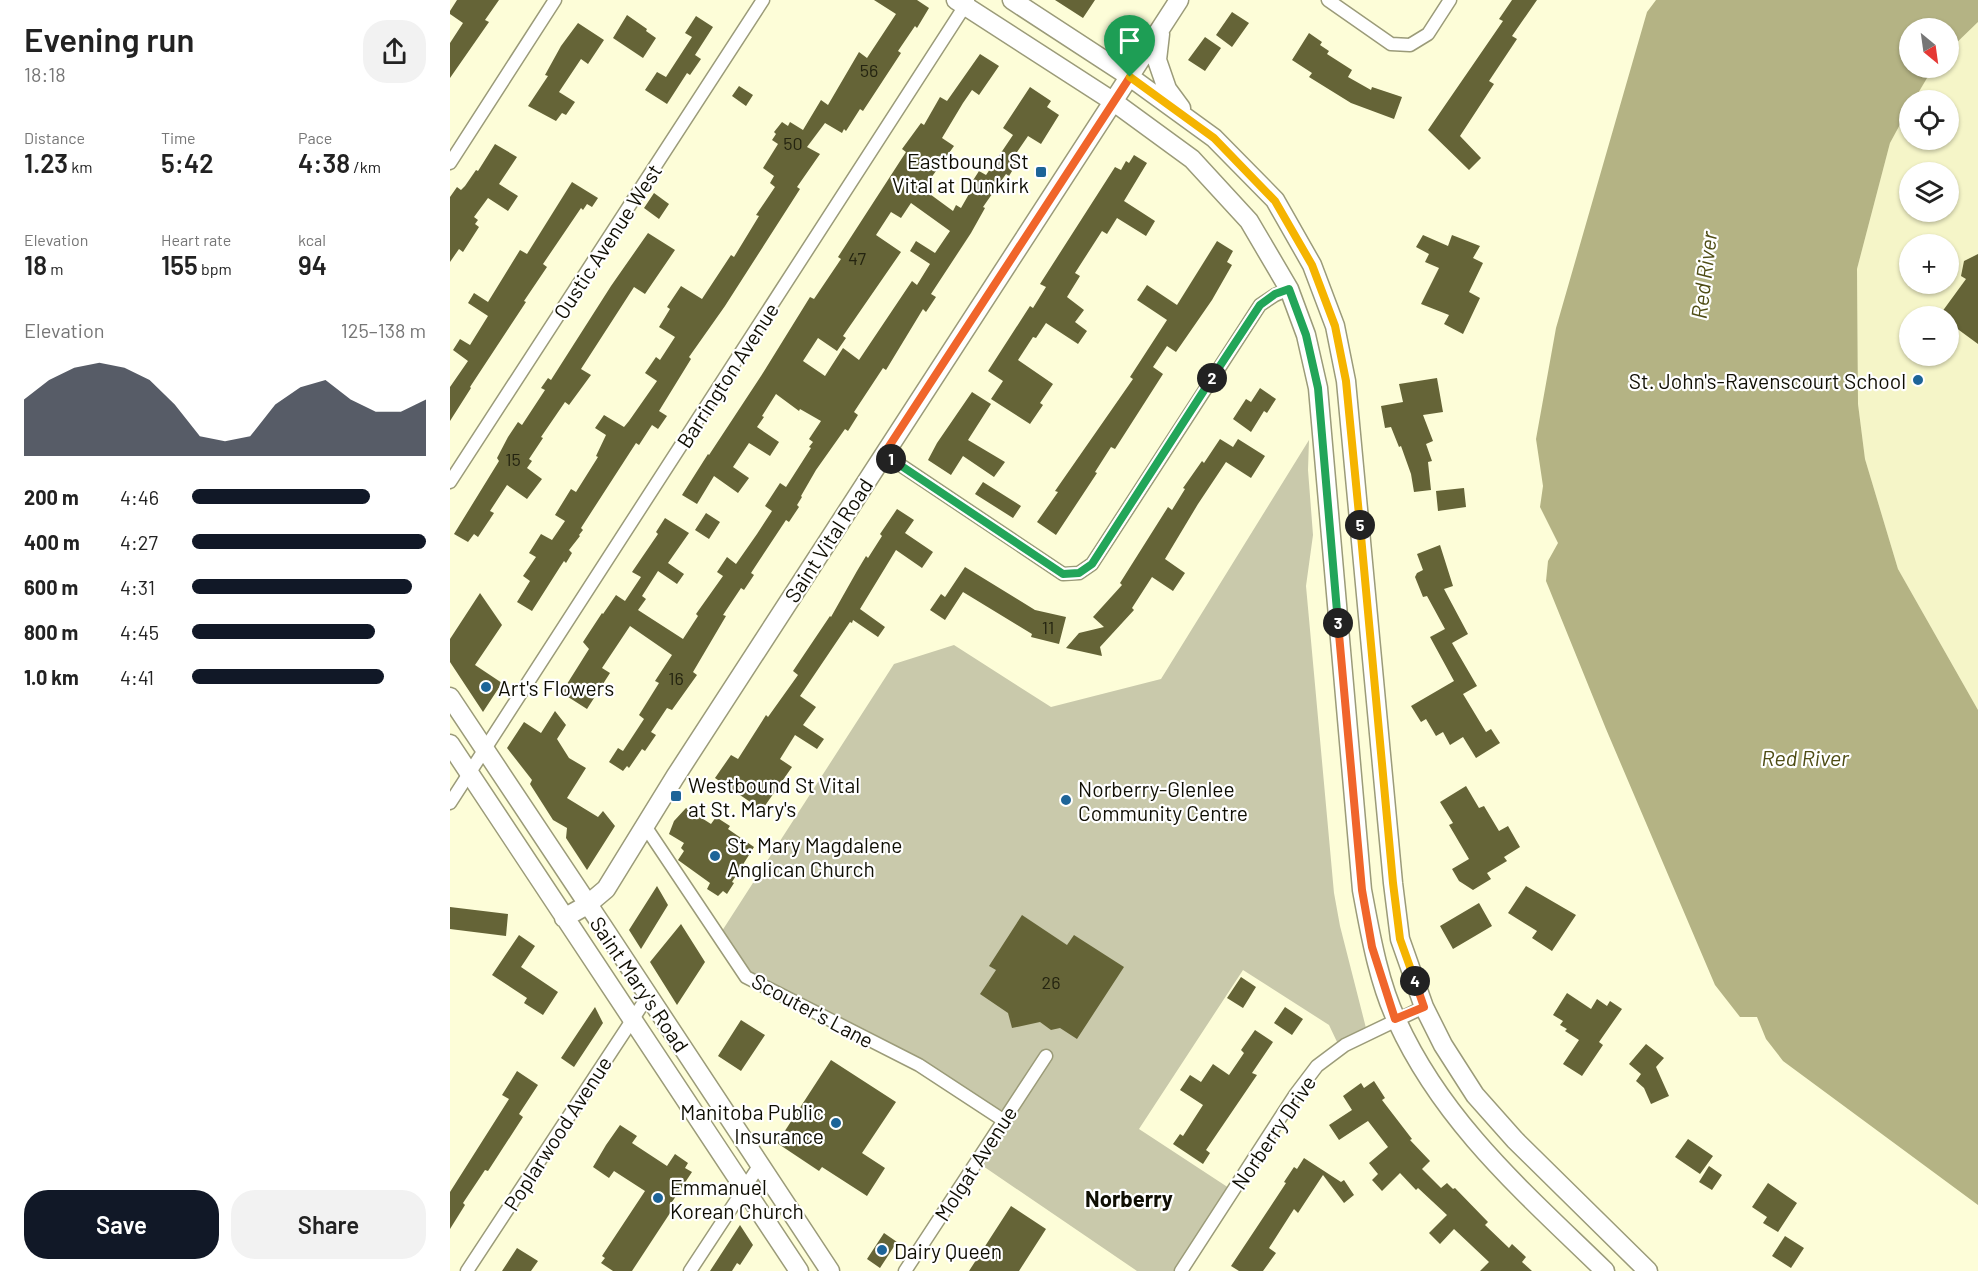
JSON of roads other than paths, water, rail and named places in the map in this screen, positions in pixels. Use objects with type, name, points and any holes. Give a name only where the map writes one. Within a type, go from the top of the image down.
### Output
[{"type":"main road","points":[[1012,0],[1130,77],[1214,138],[1275,201],[1312,265],[1335,326],[1346,381],[1400,939],[1424,1007],[1443,1045],[1475,1095],[1515,1140],[1648,1271]]},
{"type":"main road","name":"Saint Vital Road","points":[[564,918],[587,905],[606,889],[884,454],[1179,0]]},
{"type":"main road","points":[[963,2],[1114,102],[1192,159],[1249,220],[1289,289],[1306,335],[1318,388],[1362,890],[1372,947],[1395,1019],[1415,1058],[1449,1111],[1488,1156],[1605,1271]]},
{"type":"main road","points":[[1161,29],[1157,60],[1167,89],[1189,120]]},
{"type":"main road","name":"Saint Mary's Road","points":[[450,697],[761,1163],[830,1271]]},
{"type":"main road","name":"Saint Mary's Road","points":[[450,744],[799,1271]]},
{"type":"street","points":[[450,163],[555,0]]},
{"type":"street","name":"Oustic Avenue West","points":[[450,482],[763,0]]},
{"type":"street","points":[[1328,0],[1391,44],[1410,45],[1428,34],[1450,0]]},
{"type":"street","name":"Barrington Avenue","points":[[450,803],[963,2]]},
{"type":"street","points":[[884,454],[1063,574],[1079,573],[1092,564],[1260,305],[1275,294],[1289,289]]},
{"type":"street","name":"Scouter's Lane","points":[[645,826],[746,977],[919,1065],[1003,1120]]},
{"type":"street","name":"Poplarwood Avenue","points":[[466,1271],[648,996]]},
{"type":"street","name":"Norberry Drive","points":[[1181,1271],[1295,1095],[1317,1066],[1345,1045],[1424,1007]]},
{"type":"street","name":"Molgat Avenue","points":[[905,1271],[1046,1056]]},
{"type":"street","points":[[690,1271],[761,1163]]},
{"type":"water","name":"Red River","points":[[1656,0],[1978,0],[1978,22],[1959,40],[1959,18],[1899,18],[1899,78],[1927,78],[1920,90],[1899,90],[1899,126],[1890,143],[1857,269],[1858,404],[1865,459],[1898,569],[1978,710],[1978,1205],[1783,1061],[1766,1039],[1757,1017],[1740,1017],[1715,985],[1546,581],[1548,561],[1558,543],[1540,507],[1543,486],[1536,439],[1556,328],[1647,12]]},
{"type":"place","name":"Eastbound St Vital at Dunkirk","points":[[1041,172]]},
{"type":"place","name":"St. John's-Ravenscourt School","points":[[1918,380]]},
{"type":"place","name":"Art's Flowers","points":[[486,687]]},
{"type":"place","name":"Westbound St Vital at St. Mary's","points":[[676,796]]},
{"type":"place","name":"Norberry-Glenlee Community Centre","points":[[1066,800]]},
{"type":"place","name":"St. Mary Magdalene Anglican Church","points":[[715,856]]},
{"type":"place","name":"Manitoba Public Insurance","points":[[836,1123]]},
{"type":"place","name":"Emmanuel Korean Church","points":[[658,1198]]},
{"type":"place","name":"Dairy Queen","points":[[882,1250]]},
{"type":"district","name":"Norberry","points":[[1129,1198]]}]
